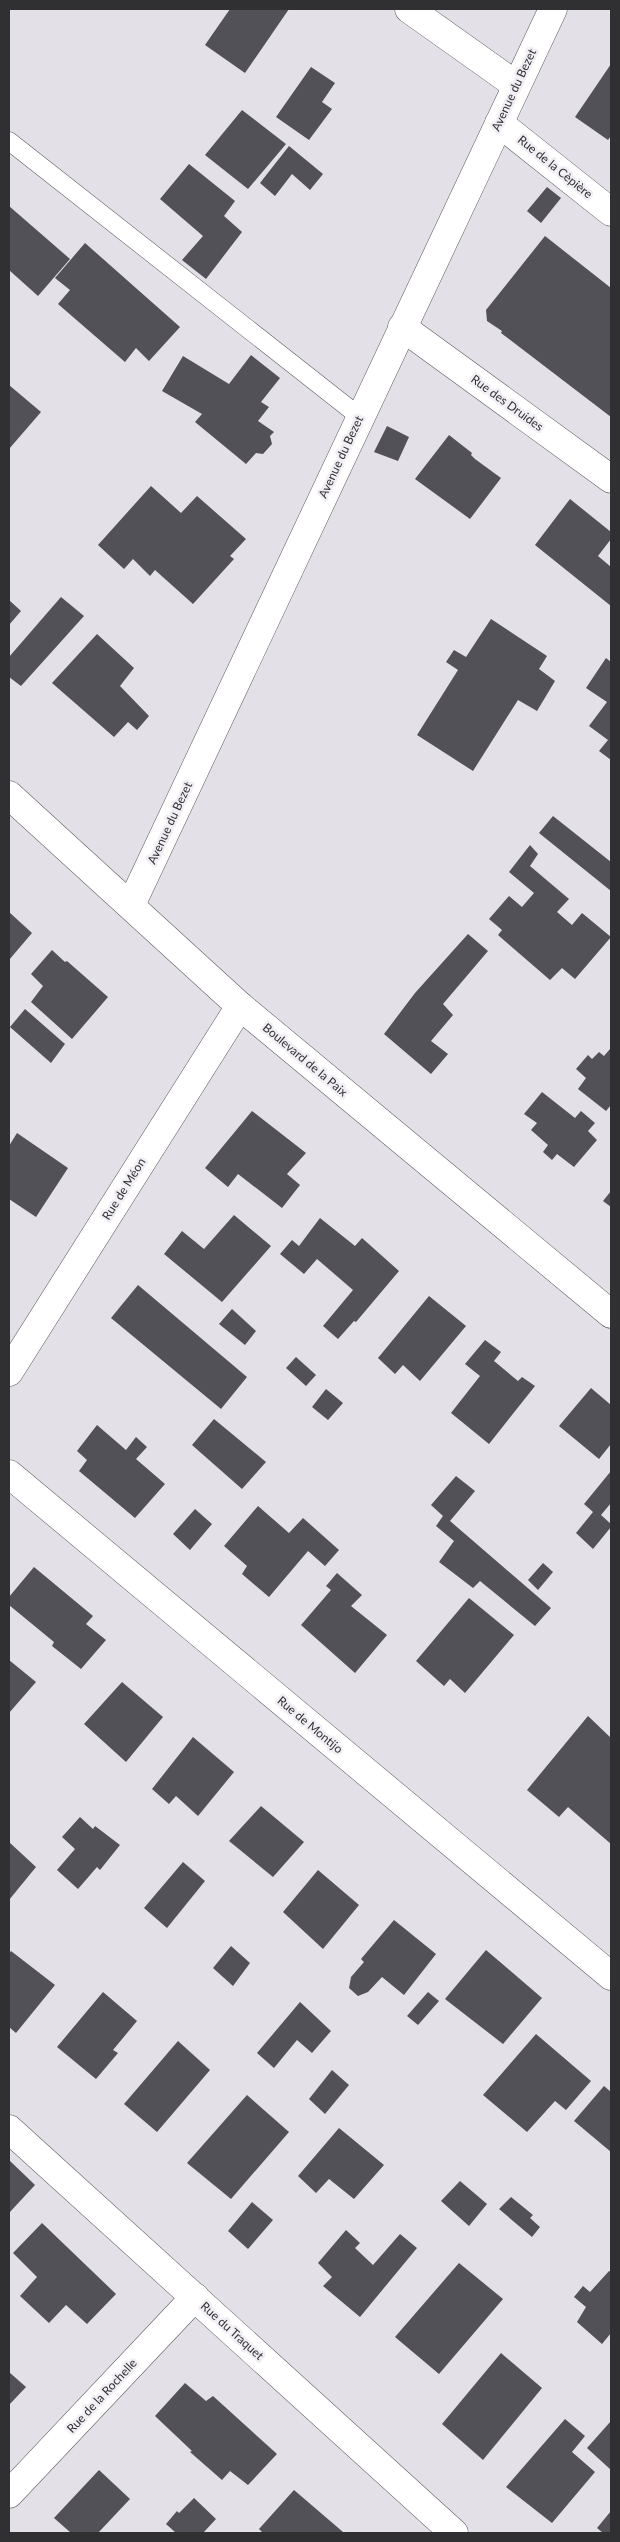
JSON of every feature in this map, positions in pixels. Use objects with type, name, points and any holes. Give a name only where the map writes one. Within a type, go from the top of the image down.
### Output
[{"type":"street","points":[[409,9],[516,85]]},
{"type":"street","name":"Avenue du Bezet","points":[[131,905],[553,9]]},
{"type":"street","name":"Rue de la Cèpière","points":[[499,122],[611,212]]},
{"type":"street","name":"Rue des Druides","points":[[402,327],[611,479]]},
{"type":"street","name":"Boulevard de la Paix","points":[[9,795],[240,1006],[611,1314]]},
{"type":"street","name":"Rue de Méon","points":[[9,1372],[240,1006]]},
{"type":"street","name":"Rue de Montijo","points":[[9,1474],[611,1976]]},
{"type":"street","name":"Rue du Traquet","points":[[9,2128],[195,2297],[446,2531]]},
{"type":"street","name":"Rue de la Rochelle","points":[[9,2494],[195,2297]]},
{"type":"lane","points":[[9,140],[360,417]]},
{"type":"building","points":[[230,9],[289,9],[245,73],[205,45]]},
{"type":"building","points":[[611,64],[611,136],[608,140],[575,117]]},
{"type":"building","points":[[311,67],[335,83],[322,102],[332,109],[309,140],[276,117]]},
{"type":"building","points":[[242,110],[286,144],[248,189],[205,155]]},
{"type":"building","points":[[289,146],[323,174],[310,190],[292,174],[275,196],[260,183]]},
{"type":"building","points":[[189,164],[235,201],[224,216],[242,232],[206,279],[182,260],[203,236],[160,199]]},
{"type":"building","points":[[547,187],[561,198],[541,223],[527,211]]},
{"type":"building","points":[[9,206],[70,259],[38,296],[9,270]]},
{"type":"building","points":[[545,236],[611,288],[611,417],[487,321],[486,310]]},
{"type":"building","points":[[85,243],[180,327],[149,361],[136,348],[125,362],[58,304],[70,290],[55,278]]},
{"type":"building","points":[[251,355],[280,378],[261,402],[269,407],[258,421],[274,432],[270,436],[272,444],[263,454],[256,453],[246,464],[195,422],[202,414],[162,391],[183,356],[229,384]]},
{"type":"building","points":[[9,385],[41,412],[9,449]]},
{"type":"building","points":[[387,426],[409,437],[398,461],[374,452]]},
{"type":"building","points":[[449,435],[472,453],[471,455],[475,459],[501,478],[470,519],[415,479]]},
{"type":"building","points":[[151,486],[181,513],[197,496],[246,539],[230,556],[234,559],[193,604],[155,570],[150,576],[133,559],[124,569],[98,545]]},
{"type":"building","points":[[570,499],[611,532],[611,539],[598,556],[611,567],[611,606],[535,545]]},
{"type":"building","points":[[61,597],[84,616],[21,686],[9,677],[9,657]]},
{"type":"building","points":[[9,600],[21,611],[9,625]]},
{"type":"building","points":[[491,619],[547,656],[539,669],[555,681],[537,711],[518,700],[473,771],[417,735],[458,670],[446,662],[454,650],[466,657]]},
{"type":"building","points":[[97,634],[134,668],[120,686],[149,716],[137,730],[128,722],[114,737],[52,683]]},
{"type":"building","points":[[606,658],[611,662],[611,760],[599,751],[608,740],[589,726],[607,702],[586,688]]},
{"type":"building","points":[[553,816],[611,862],[611,891],[539,833]]},
{"type":"building","points":[[530,845],[538,854],[530,866],[569,899],[557,912],[572,925],[582,913],[611,937],[575,979],[562,968],[550,980],[498,935],[502,930],[489,919],[509,896],[522,907],[534,893],[509,872]]},
{"type":"building","points":[[9,912],[32,933],[9,960]]},
{"type":"building","points":[[468,934],[488,951],[443,1004],[453,1015],[431,1041],[448,1054],[431,1074],[384,1034],[415,993]]},
{"type":"building","points":[[52,950],[108,997],[72,1039],[31,1002],[43,986],[31,974]]},
{"type":"building","points":[[25,1009],[65,1044],[51,1063],[10,1027]]},
{"type":"building","points":[[610,1049],[611,1105],[606,1111],[578,1089],[586,1078],[576,1069],[588,1055],[592,1059],[599,1052],[604,1056]]},
{"type":"building","points":[[542,1092],[575,1118],[581,1111],[595,1123],[588,1131],[597,1140],[574,1167],[557,1154],[552,1160],[543,1152],[548,1145],[531,1130],[537,1123],[524,1114]]},
{"type":"building","points":[[252,1111],[306,1153],[287,1174],[300,1185],[282,1208],[238,1174],[228,1187],[205,1168]]},
{"type":"building","points":[[17,1133],[68,1168],[36,1217],[9,1199],[9,1146]]},
{"type":"building","points":[[611,1191],[611,1207],[603,1201]]},
{"type":"building","points":[[234,1215],[271,1246],[222,1302],[164,1254],[182,1231],[204,1249]]},
{"type":"building","points":[[320,1218],[355,1246],[362,1238],[399,1271],[356,1322],[354,1321],[338,1339],[323,1326],[353,1290],[317,1259],[304,1274],[280,1254],[292,1240],[299,1246]]},
{"type":"building","points":[[138,1285],[247,1377],[221,1409],[111,1318]]},
{"type":"building","points":[[429,1296],[466,1326],[420,1381],[403,1365],[395,1374],[378,1358]]},
{"type":"building","points":[[232,1309],[256,1331],[245,1345],[219,1324]]},
{"type":"building","points":[[485,1340],[501,1352],[494,1361],[518,1381],[522,1377],[535,1386],[489,1444],[451,1413],[480,1376],[465,1364]]},
{"type":"building","points":[[296,1357],[316,1375],[306,1386],[286,1368]]},
{"type":"building","points":[[591,1388],[611,1405],[611,1444],[599,1459],[559,1426]]},
{"type":"building","points":[[326,1389],[343,1403],[328,1420],[312,1407]]},
{"type":"building","points":[[214,1419],[266,1462],[242,1489],[192,1445]]},
{"type":"building","points":[[97,1425],[126,1450],[136,1437],[147,1447],[136,1459],[165,1484],[135,1518],[79,1471],[87,1460],[77,1451]]},
{"type":"building","points":[[611,1471],[611,1503],[601,1515],[611,1524],[611,1527],[593,1549],[576,1533],[593,1512],[584,1504]]},
{"type":"building","points":[[456,1476],[475,1491],[450,1521],[551,1608],[535,1626],[480,1581],[473,1588],[439,1562],[454,1541],[436,1526],[443,1516],[431,1505]]},
{"type":"building","points":[[258,1506],[289,1533],[303,1518],[339,1550],[325,1566],[308,1551],[269,1597],[242,1574],[247,1566],[224,1546]]},
{"type":"building","points":[[195,1509],[212,1524],[190,1550],[173,1534]]},
{"type":"building","points":[[543,1563],[553,1572],[538,1590],[528,1580]]},
{"type":"building","points":[[34,1567],[93,1616],[86,1624],[106,1640],[81,1669],[52,1646],[54,1642],[9,1605],[9,1597]]},
{"type":"building","points":[[337,1573],[362,1595],[351,1606],[387,1635],[355,1673],[301,1625],[331,1590],[326,1586]]},
{"type":"building","points":[[469,1598],[514,1635],[465,1693],[450,1679],[444,1686],[416,1661]]},
{"type":"building","points":[[9,1660],[36,1682],[9,1713]]},
{"type":"building","points":[[122,1682],[163,1717],[126,1762],[84,1724]]},
{"type":"building","points":[[588,1716],[611,1738],[611,1844],[568,1807],[559,1817],[527,1790]]},
{"type":"building","points":[[193,1737],[234,1772],[198,1816],[176,1796],[169,1804],[152,1789]]},
{"type":"building","points":[[261,1806],[304,1842],[273,1877],[229,1841]]},
{"type":"building","points":[[80,1817],[93,1829],[95,1826],[120,1845],[100,1870],[97,1867],[78,1889],[57,1870],[75,1849],[62,1837]]},
{"type":"building","points":[[9,1842],[36,1867],[9,1900]]},
{"type":"building","points":[[183,1862],[205,1881],[167,1928],[144,1908]]},
{"type":"building","points":[[318,1870],[359,1905],[323,1949],[283,1912]]},
{"type":"building","points":[[394,1920],[436,1954],[404,1995],[382,1977],[368,1992],[358,1996],[349,1988],[351,1977],[364,1962],[361,1959]]},
{"type":"building","points":[[231,1946],[250,1963],[233,1986],[213,1968]]},
{"type":"building","points":[[486,1950],[542,1998],[503,2044],[445,1999]]},
{"type":"building","points":[[11,1951],[55,1985],[16,2033],[9,2027],[9,1954]]},
{"type":"building","points":[[103,1992],[137,2021],[113,2050],[118,2053],[96,2079],[57,2047]]},
{"type":"building","points":[[428,1992],[439,2001],[418,2025],[407,2016]]},
{"type":"building","points":[[300,2002],[331,2031],[312,2053],[297,2040],[274,2068],[257,2053]]},
{"type":"building","points":[[536,2034],[591,2081],[566,2110],[555,2101],[527,2132],[483,2095]]},
{"type":"building","points":[[178,2041],[210,2070],[157,2132],[124,2104]]},
{"type":"building","points":[[332,2070],[349,2085],[325,2114],[309,2099]]},
{"type":"building","points":[[604,2086],[611,2092],[611,2152],[574,2121]]},
{"type":"building","points":[[247,2095],[289,2132],[231,2199],[187,2163]]},
{"type":"building","points":[[339,2128],[384,2165],[354,2199],[329,2179],[316,2193],[298,2176]]},
{"type":"building","points":[[9,2160],[35,2185],[9,2213]]},
{"type":"building","points":[[460,2181],[487,2204],[469,2226],[441,2201]]},
{"type":"building","points":[[511,2197],[533,2215],[530,2218],[540,2227],[532,2237],[499,2209]]},
{"type":"building","points":[[252,2202],[273,2220],[248,2249],[228,2231]]},
{"type":"building","points":[[42,2223],[116,2294],[87,2324],[66,2305],[49,2323],[20,2296],[37,2277],[13,2253]]},
{"type":"building","points":[[346,2230],[360,2243],[355,2248],[373,2265],[400,2234],[417,2248],[360,2317],[323,2286],[332,2277],[318,2263]]},
{"type":"building","points":[[459,2263],[503,2299],[439,2374],[395,2337]]},
{"type":"building","points":[[609,2271],[611,2272],[611,2333],[602,2344],[577,2322],[586,2307],[574,2297],[583,2286],[590,2292]]},
{"type":"building","points":[[501,2353],[542,2388],[483,2460],[442,2424]]},
{"type":"building","points":[[9,2372],[26,2387],[9,2405]]},
{"type":"building","points":[[185,2383],[206,2401],[213,2396],[277,2454],[248,2485],[230,2471],[222,2480],[190,2452],[192,2451],[155,2416]]},
{"type":"building","points":[[565,2419],[585,2436],[572,2452],[595,2472],[552,2523],[506,2487]]},
{"type":"building","points":[[611,2421],[611,2470],[587,2448]]},
{"type":"building","points":[[99,2470],[130,2499],[98,2533],[71,2533],[54,2518]]},
{"type":"building","points":[[294,2490],[343,2532],[263,2533],[259,2529]]},
{"type":"building","points":[[194,2498],[216,2519],[203,2533],[176,2533],[166,2524],[177,2511],[179,2513]]},
{"type":"building","points":[[611,2511],[611,2533],[603,2533],[597,2528]]}]
